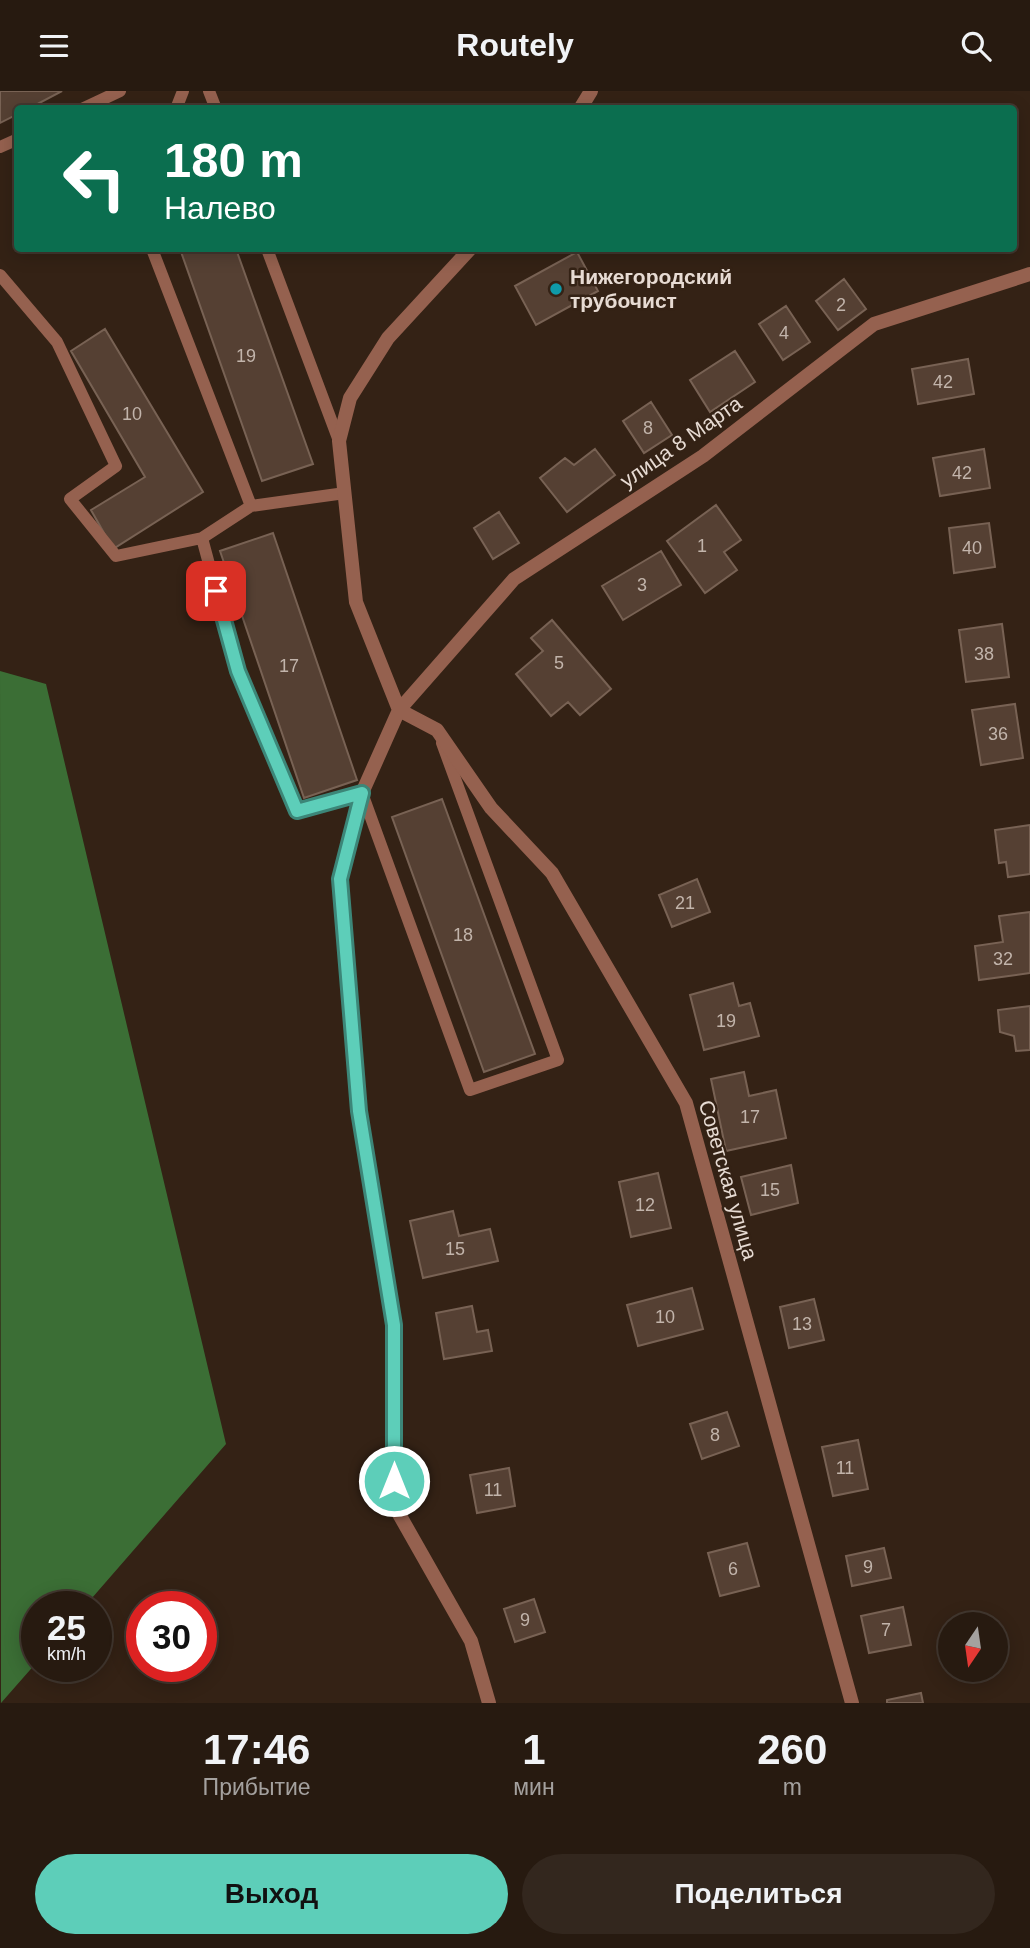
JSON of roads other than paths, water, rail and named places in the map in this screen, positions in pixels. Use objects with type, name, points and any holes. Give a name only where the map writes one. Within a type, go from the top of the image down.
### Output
[{"type":"street","points":[[399,710],[356,602],[339,440],[350,398],[388,338],[467,252]]},
{"type":"street","name":"улица 8 Марта","points":[[489,1703],[471,1641],[395,1507],[394,1325],[359,1111],[340,879],[362,793],[399,710],[514,579],[703,456],[874,324],[1030,274]]},
{"type":"street","name":"Советская улица","points":[[399,710],[437,730],[491,808],[552,873],[686,1103],[852,1703]]},
{"type":"lane","points":[[90,105],[120,91]]},
{"type":"lane","points":[[153,252],[251,506]]},
{"type":"lane","points":[[268,252],[339,440]]},
{"type":"lane","points":[[0,275],[57,342],[116,466],[70,499],[116,556],[202,538],[251,506],[345,493]]},
{"type":"lane","points":[[202,538],[238,671],[297,811],[362,793],[470,1090],[558,1061],[437,730]]},
{"type":"place","name":"Нижегородский трубочист","points":[[556,289]]}]
